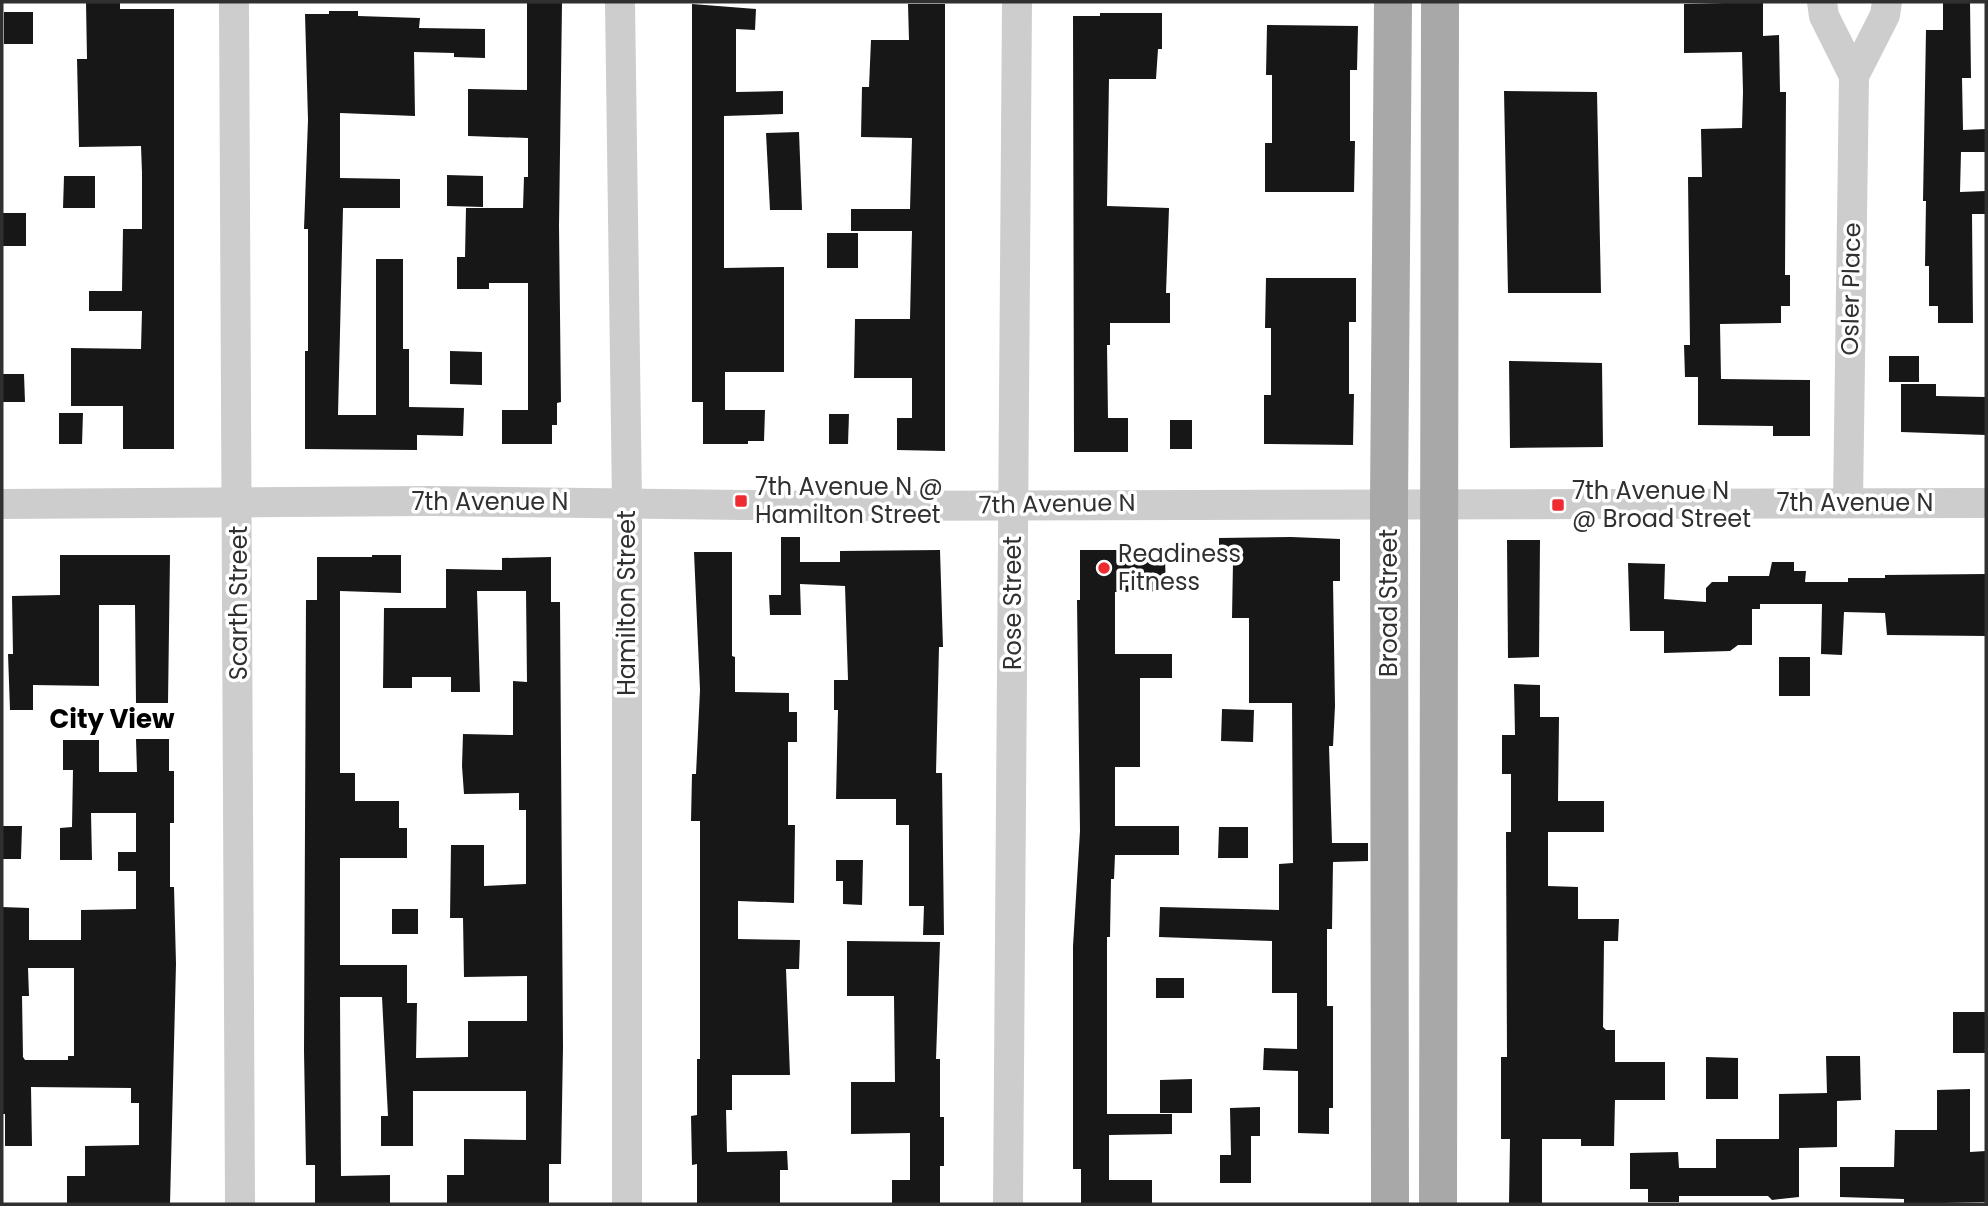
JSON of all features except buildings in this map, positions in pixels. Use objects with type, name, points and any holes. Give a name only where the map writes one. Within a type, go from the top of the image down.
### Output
[{"type":"main road","name":"Broad Street","points":[[1390,1204],[1389,503],[1393,2]]},
{"type":"main road","name":"Broad Street","points":[[1438,1204],[1440,2]]},
{"type":"street","name":"Scarth Street","points":[[234,2],[239,501],[240,1204]]},
{"type":"street","name":"Hamilton Street","points":[[621,2],[627,503],[627,1204]]},
{"type":"street","name":"Rose Street","points":[[1008,1204],[1017,2]]},
{"type":"street","name":"Osler Place","points":[[1822,2],[1824,16],[1854,76]]},
{"type":"street","name":"Osler Place","points":[[1847,503],[1854,76],[1885,15],[1887,2]]},
{"type":"street","name":"7th Avenue N","points":[[2,504],[239,501],[1014,505],[1986,503]]},
{"type":"place","name":"7th Avenue N @ Hamilton Street","points":[[741,501]]},
{"type":"place","name":"7th Avenue N @ Broad Street","points":[[1558,505]]},
{"type":"place","name":"Readiness Fitness","points":[[1104,568]]},
{"type":"district","name":"City View","points":[[112,719]]}]
